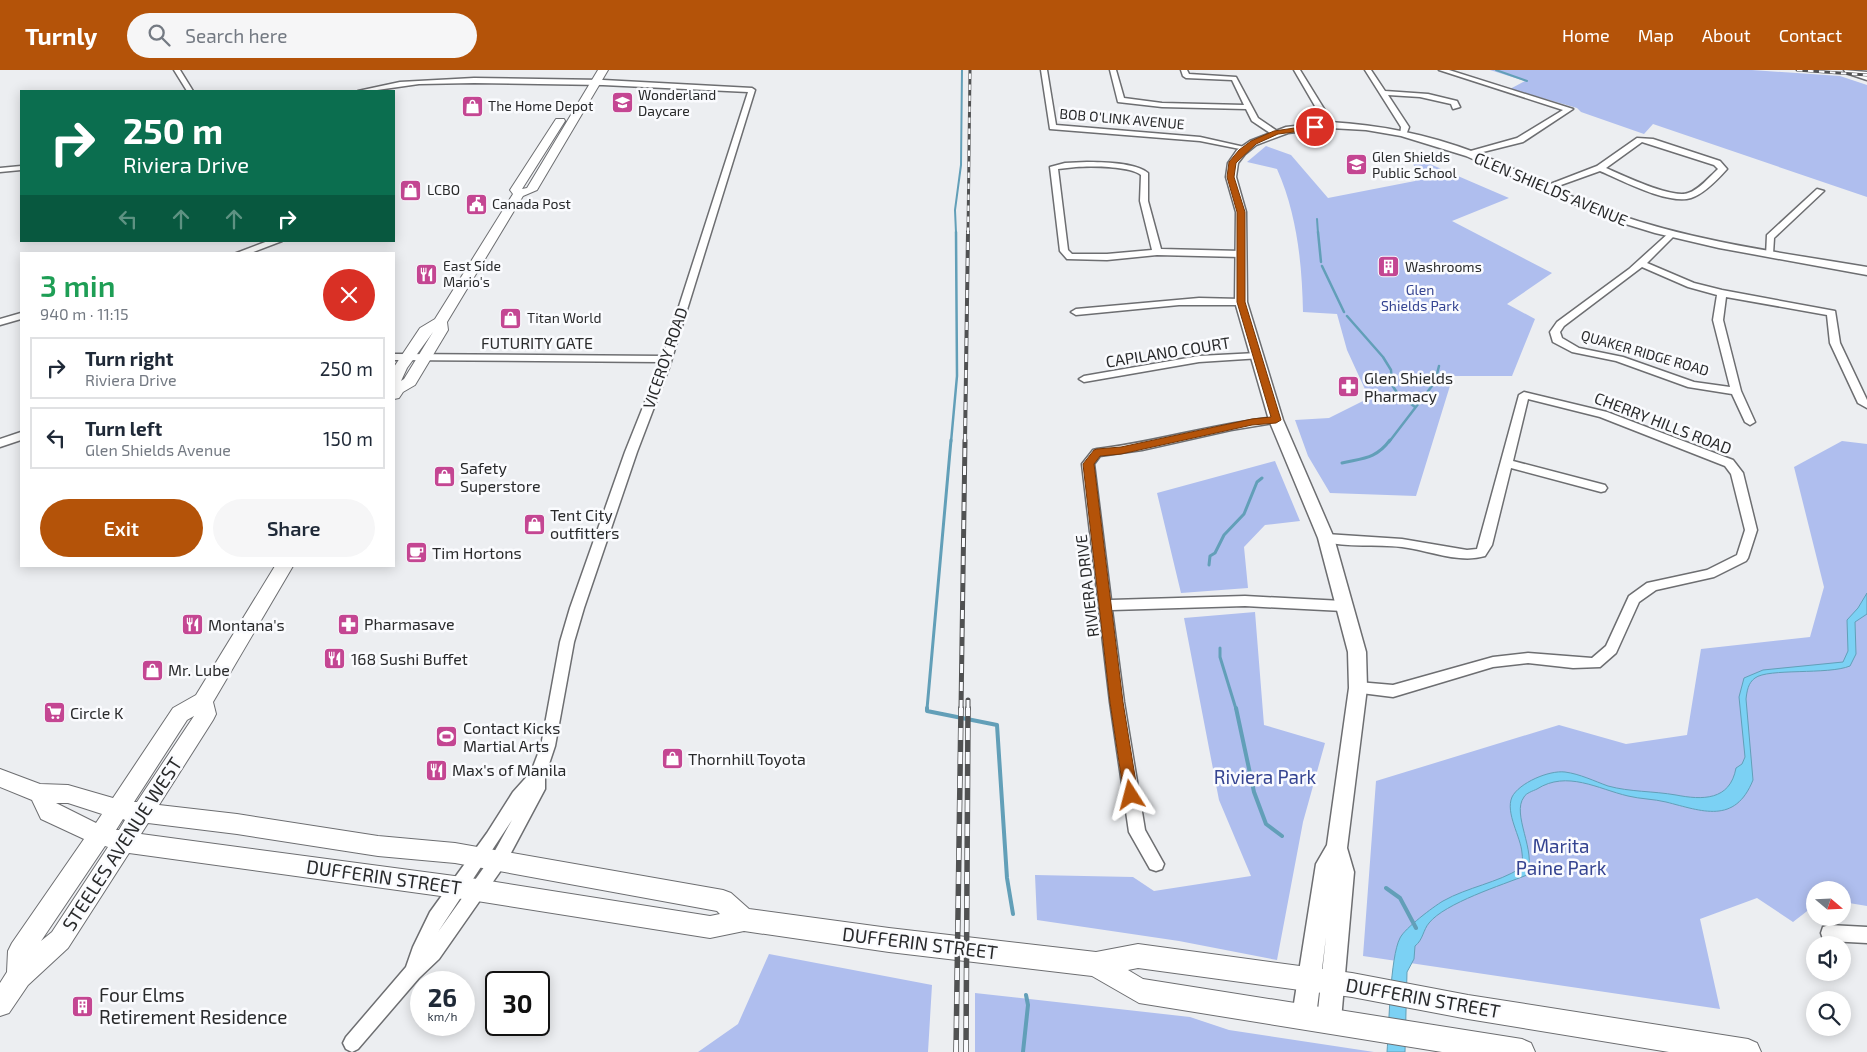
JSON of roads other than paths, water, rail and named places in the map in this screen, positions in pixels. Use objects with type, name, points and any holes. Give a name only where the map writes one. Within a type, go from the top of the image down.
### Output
[{"type":"highway","points":[[1850,70],[1867,76]]},
{"type":"main road","points":[[395,375],[401,357],[425,331],[440,322],[519,194],[531,190],[544,172],[590,81],[593,70]]},
{"type":"main road","points":[[519,194],[516,190],[528,172],[590,81],[603,70]]},
{"type":"main road","points":[[528,172],[544,172]]},
{"type":"main road","points":[[396,392],[410,382],[426,357],[441,330],[440,322]]},
{"type":"main road","name":"STEELES AVENUE WEST","points":[[19,976],[20,951],[118,809],[180,714],[202,701],[283,567]]},
{"type":"main road","name":"STEELES AVENUE WEST","points":[[0,1004],[19,976],[60,940],[206,714],[202,701]]},
{"type":"main road","name":"DUFFERIN STREET","points":[[0,778],[40,793],[68,794],[118,809],[237,824],[352,843],[488,860],[723,901],[744,920]]},
{"type":"main road","name":"DUFFERIN STREET","points":[[40,793],[49,812],[99,834],[124,842],[467,889],[710,927],[744,920],[899,942],[1096,964],[1138,956],[1361,987],[1468,1007],[1748,1052]]},
{"type":"main road","name":"DUFFERIN STREET","points":[[1096,964],[1139,991],[1522,1052]]},
{"type":"street","points":[[177,70],[189,90]]},
{"type":"street","name":"BOB O'LINK AVENUE","points":[[1044,70],[1053,127],[1200,139],[1245,148]]},
{"type":"street","name":"BOB O'LINK AVENUE","points":[[1113,70],[1119,97],[1122,100],[1191,106],[1247,106]]},
{"type":"street","points":[[1184,70],[1186,76],[1234,78],[1255,119],[1276,133]]},
{"type":"street","points":[[1297,70],[1330,126]]},
{"type":"street","points":[[1368,70],[1385,93],[1405,127],[1403,132]]},
{"type":"street","points":[[1442,70],[1569,110],[1520,140],[1470,154]]},
{"type":"street","points":[[368,90],[424,80],[590,81]]},
{"type":"street","name":"VICEROY ROAD","points":[[352,1043],[433,953],[467,889],[537,789],[537,776],[548,746],[567,642],[577,608],[631,452],[667,359],[752,90],[590,81]]},
{"type":"street","points":[[1385,93],[1430,95],[1454,103],[1456,107]]},
{"type":"street","name":"GLEN SHIELDS AVENUE","points":[[1245,148],[1276,133],[1330,126],[1366,127],[1403,132],[1470,154],[1610,216],[1671,234],[1867,271]]},
{"type":"street","points":[[1544,188],[1600,168],[1640,140],[1650,141],[1717,163],[1723,169],[1690,196],[1680,197],[1644,186],[1600,168]]},
{"type":"street","points":[[1245,148],[1233,162],[1230,177],[1241,212],[1241,302],[1276,420],[1326,538],[1357,652],[1358,688],[1337,848],[1344,872],[1321,981],[1304,1016]]},
{"type":"street","points":[[1157,252],[1144,201],[1145,175],[1141,171],[1106,166],[1068,164],[1054,167],[1064,250],[1070,256],[1107,257],[1157,252],[1241,254]]},
{"type":"street","points":[[0,170],[20,168]]},
{"type":"street","points":[[1769,254],[1770,237],[1820,191]]},
{"type":"street","name":"QUAKER RIDGE ROAD","points":[[1671,234],[1660,248],[1642,264],[1560,324],[1555,332],[1556,340],[1576,350],[1619,358],[1692,385],[1736,391]]},
{"type":"street","points":[[244,252],[275,242]]},
{"type":"street","points":[[1642,264],[1691,285],[1722,293],[1832,314],[1835,344],[1862,403],[1867,405]]},
{"type":"street","name":"QUAKER RIDGE ROAD","points":[[1722,293],[1718,320],[1736,391],[1750,422]]},
{"type":"street","points":[[1076,312],[1119,310],[1195,300],[1241,302]]},
{"type":"street","points":[[0,322],[20,316]]},
{"type":"street","name":"CAPILANO COURT","points":[[1084,379],[1199,359],[1257,356]]},
{"type":"street","name":"FUTURITY GATE","points":[[401,357],[667,359]]},
{"type":"street","name":"CHERRY HILLS ROAD","points":[[1326,538],[1402,543],[1467,554],[1481,553],[1486,545],[1524,395],[1604,414],[1729,463],[1737,473],[1751,530],[1742,558],[1710,574],[1652,586],[1634,598],[1611,649],[1595,663],[1573,663],[1528,658],[1493,662],[1393,691],[1358,688]]},
{"type":"street","name":"RIVIERA DRIVE","points":[[1156,864],[1137,832],[1117,702],[1088,464],[1097,452],[1121,451],[1252,422],[1276,420]]},
{"type":"street","points":[[0,443],[20,436]]},
{"type":"street","points":[[1506,463],[1601,488]]},
{"type":"street","points":[[1106,606],[1189,604],[1245,600],[1343,606]]},
{"type":"street","points":[[1829,933],[1867,935]]},
{"type":"street","points":[[1321,981],[1328,1020]]},
{"type":"waterway","points":[[956,233],[955,210],[961,165],[962,70]]},
{"type":"waterway","points":[[1496,70],[1527,81]]},
{"type":"waterway","points":[[1317,219],[1318,233]]},
{"type":"waterway","points":[[951,442],[957,376],[956,232]]},
{"type":"waterway","points":[[1318,232],[1321,262]]},
{"type":"waterway","points":[[1322,266],[1344,312]]},
{"type":"waterway","points":[[1347,316],[1383,357],[1391,370],[1392,385],[1398,394],[1415,407]]},
{"type":"waterway","points":[[1389,442],[1435,382],[1439,366]]},
{"type":"waterway","points":[[927,709],[951,440]]},
{"type":"waterway","points":[[1342,463],[1363,459],[1374,454],[1380,451],[1390,440]]},
{"type":"waterway","points":[[1209,565],[1210,556],[1215,553],[1224,535],[1244,514],[1257,482],[1262,478]]},
{"type":"waterway","points":[[1220,648],[1220,657],[1236,709]]},
{"type":"waterway","points":[[1236,708],[1254,792],[1266,824],[1282,836]]},
{"type":"waterway","points":[[927,709],[927,711],[997,725],[1007,878],[1013,914]]},
{"type":"waterway","points":[[1386,888],[1400,898],[1416,928]]},
{"type":"waterway","points":[[1023,1052],[1028,1005],[1026,995]]},
{"type":"railway","points":[[968,233],[970,70]]},
{"type":"railway","points":[[1797,70],[1867,75]]},
{"type":"railway","points":[[965,442],[968,232]]},
{"type":"railway","points":[[961,709],[965,440]]},
{"type":"railway","points":[[968,700],[968,708]]},
{"type":"railway","points":[[956,1052],[961,708]]},
{"type":"railway","points":[[966,1052],[968,708]]},
{"type":"place","name":"Wonderland Daycare","points":[[622,103]]},
{"type":"place","name":"The Home Depot","points":[[472,106]]},
{"type":"place","name":"Glen Shields Public School","points":[[1356,165]]},
{"type":"place","name":"LCBO","points":[[411,190]]},
{"type":"place","name":"Canada Post","points":[[476,204]]},
{"type":"place","name":"Washrooms","points":[[1389,267]]},
{"type":"place","name":"East Side Mario's","points":[[427,274]]},
{"type":"place","name":"Titan World","points":[[511,318]]},
{"type":"place","name":"Glen Shields Pharmacy","points":[[1348,387]]},
{"type":"place","name":"Safety Superstore","points":[[444,477]]},
{"type":"place","name":"Tent City outfitters","points":[[534,524]]},
{"type":"place","name":"Tim Hortons","points":[[416,553]]},
{"type":"place","name":"Pharmasave","points":[[348,624]]},
{"type":"place","name":"Montana's","points":[[192,625]]},
{"type":"place","name":"168 Sushi Buffet","points":[[335,659]]},
{"type":"place","name":"Mr. Lube","points":[[152,670]]},
{"type":"place","name":"Circle K","points":[[54,713]]},
{"type":"place","name":"Contact Kicks Martial Arts","points":[[447,737]]},
{"type":"place","name":"Thornhill Toyota","points":[[672,759]]},
{"type":"place","name":"Max's of Manila","points":[[436,770]]},
{"type":"place","name":"Four Elms Retirement Residence","points":[[83,1006]]},
{"type":"park label","name":"Glen Shields Park","points":[[1420,298]]},
{"type":"park label","name":"Riviera Park","points":[[1265,777]]},
{"type":"park label","name":"Marita Paine Park","points":[[1561,857]]}]
